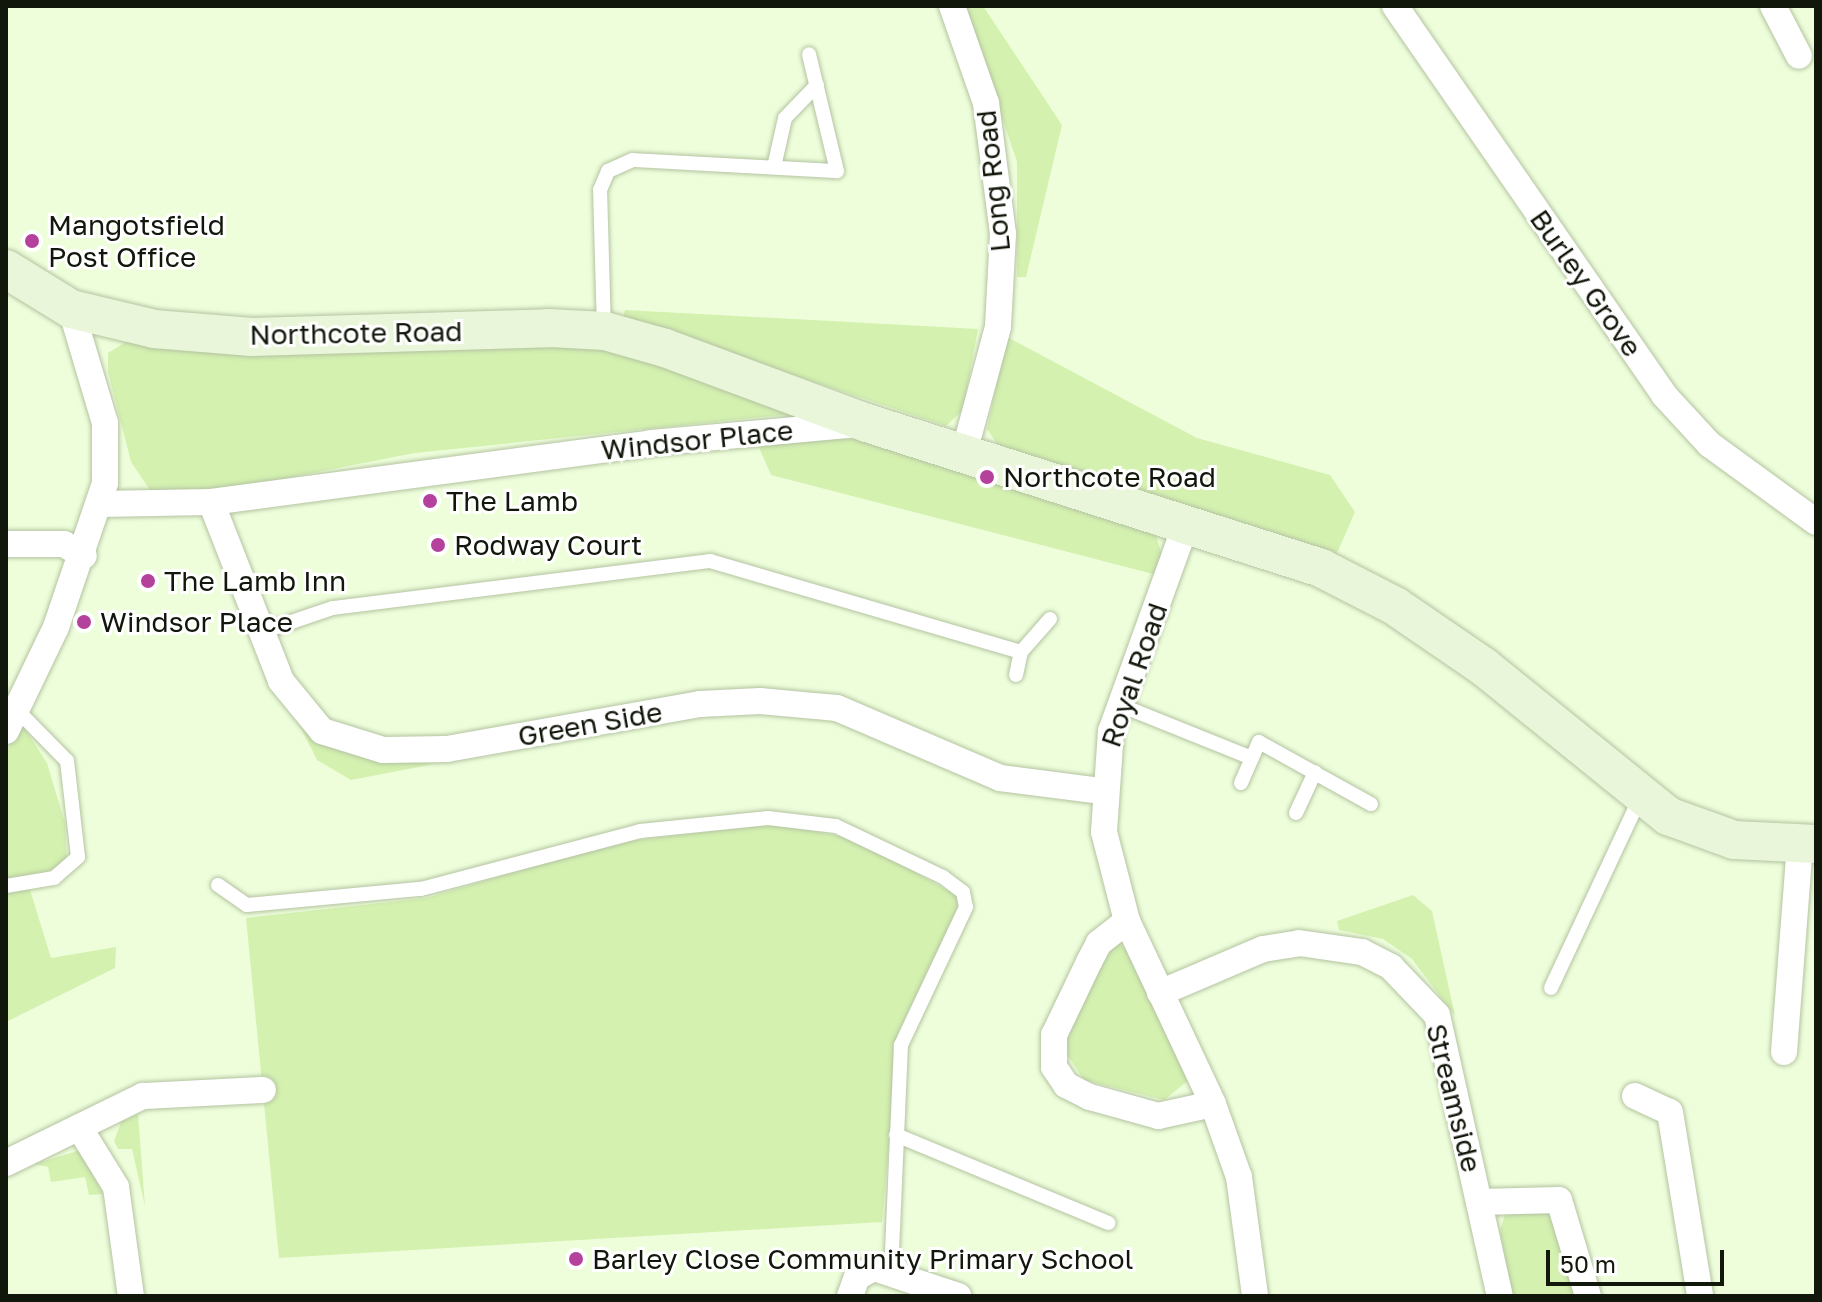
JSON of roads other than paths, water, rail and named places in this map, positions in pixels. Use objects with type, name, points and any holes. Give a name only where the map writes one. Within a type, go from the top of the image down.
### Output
[{"type":"street","name":"Long Road","points":[[952,6],[986,103],[1003,234],[998,327],[964,453]]},
{"type":"street","name":"Burley Grove","points":[[1395,6],[1664,395],[1709,444],[1816,522]]},
{"type":"street","points":[[1773,6],[1799,56]]},
{"type":"street","name":"Northcote Road","points":[[6,269],[71,309],[154,329],[252,337],[605,331],[867,423],[1321,568],[1395,606],[1484,667],[1640,798],[1734,840],[1808,844]]},
{"type":"street","points":[[12,721],[84,556],[100,504],[105,423],[71,309]]},
{"type":"street","name":"Windsor Place","points":[[100,504],[211,502],[651,443],[867,423]]},
{"type":"street","name":"Green Side","points":[[211,502],[258,633],[281,681],[322,731],[383,750],[447,749],[700,704],[760,701],[837,708],[1000,778],[1102,791]]},
{"type":"street","name":"Royal Road","points":[[1186,524],[1120,705],[1102,791],[1111,874],[1127,921],[1213,1104],[1250,1227],[1255,1296]]},
{"type":"street","points":[[6,544],[64,544],[84,556]]},
{"type":"street","points":[[1784,1052],[1808,844]]},
{"type":"street","points":[[1127,921],[1099,943],[1089,962],[1054,1035],[1054,1067],[1066,1085],[1090,1097],[1158,1116],[1213,1104]]},
{"type":"street","name":"Streamside","points":[[1160,993],[1263,949],[1299,943],[1362,952],[1391,967],[1437,1015],[1500,1296]]},
{"type":"street","points":[[6,1163],[79,1127],[171,1090],[263,1090]]},
{"type":"street","points":[[1635,1096],[1670,1112],[1700,1296]]},
{"type":"street","points":[[79,1127],[116,1187],[131,1296]]},
{"type":"street","points":[[1479,1202],[1559,1200],[1588,1296]]},
{"type":"street","points":[[850,1296],[857,1277],[874,1268],[905,1275],[958,1296]]},
{"type":"lane","points":[[605,331],[600,190],[608,171],[633,160],[837,171],[809,54]]},
{"type":"lane","points":[[774,167],[785,118],[817,85]]},
{"type":"lane","points":[[258,633],[333,608],[710,561],[1021,652]]},
{"type":"lane","points":[[1016,675],[1021,652],[1050,619]]},
{"type":"lane","points":[[1120,705],[1252,758]]},
{"type":"lane","points":[[6,886],[54,878],[78,857],[67,761],[12,721]]},
{"type":"lane","points":[[1241,783],[1259,742],[1371,804]]},
{"type":"lane","points":[[1296,813],[1315,772]]},
{"type":"lane","points":[[1551,988],[1640,798]]},
{"type":"lane","points":[[218,885],[247,905],[468,883],[640,831],[768,818],[836,826],[943,877],[963,892],[966,907],[901,1045],[892,1251],[905,1275]]},
{"type":"lane","points":[[896,1135],[1108,1223]]},
{"type":"place","name":"Mangotsfield Post Office","points":[[32,241]]},
{"type":"place","name":"Northcote Road","points":[[987,477]]},
{"type":"place","name":"The Lamb","points":[[430,501]]},
{"type":"place","name":"Rodway Court","points":[[438,545]]},
{"type":"place","name":"The Lamb Inn","points":[[148,581]]},
{"type":"place","name":"Windsor Place","points":[[84,622]]},
{"type":"place","name":"Barley Close Community Primary School","points":[[576,1259]]}]
